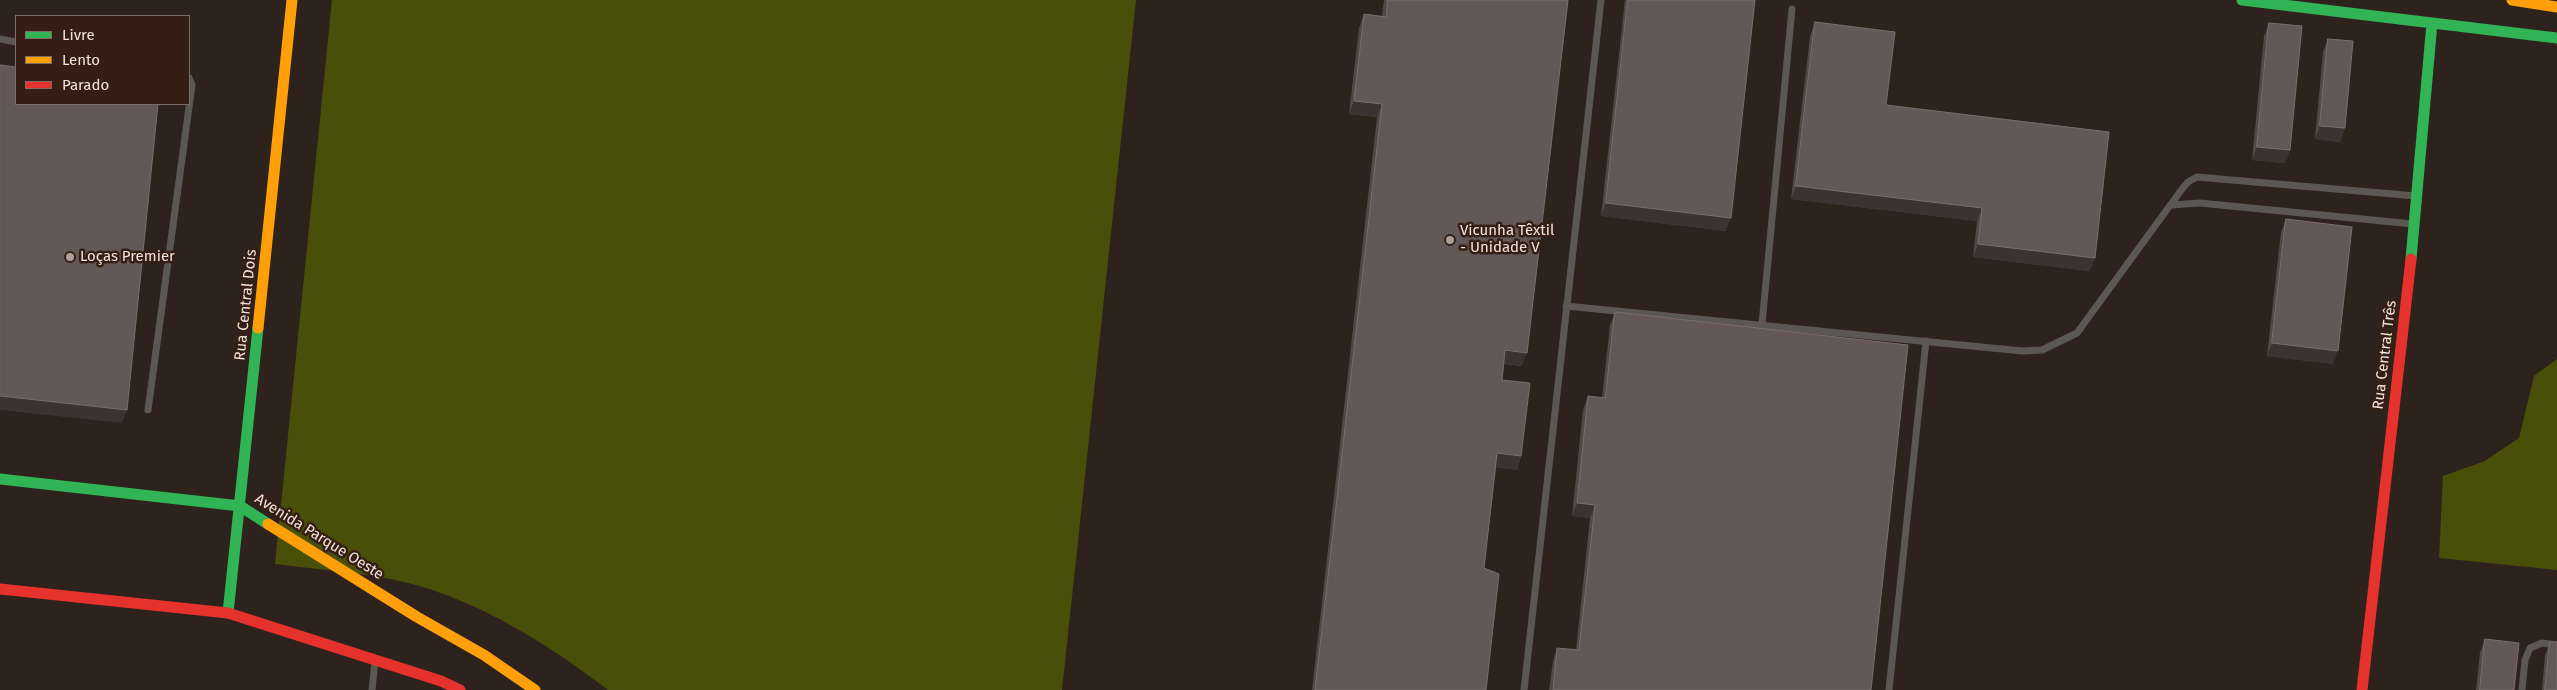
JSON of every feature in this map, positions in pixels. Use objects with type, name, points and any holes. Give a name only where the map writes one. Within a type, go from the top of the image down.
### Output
[{"type":"street","name":"Rua Central Dois","points":[[228,613],[292,0]]},
{"type":"street","points":[[2242,0],[2557,38]]},
{"type":"street","points":[[2512,0],[2557,6]]},
{"type":"street","name":"Rua Central Três","points":[[2362,690],[2415,224],[2432,23]]},
{"type":"street","name":"Avenida Parque Oeste","points":[[0,479],[240,506],[417,617],[484,655],[535,690]]},
{"type":"street","points":[[0,589],[228,613],[441,681],[460,690]]},
{"type":"lane","points":[[1524,690],[1601,0]]},
{"type":"lane","points":[[1762,324],[1792,9]]},
{"type":"lane","points":[[0,39],[15,42]]},
{"type":"lane","points":[[190,80],[192,84],[190,99]]},
{"type":"lane","points":[[148,410],[189,105]]},
{"type":"lane","points":[[1566,306],[2022,351],[2042,350],[2076,333],[2188,182],[2197,176],[2416,196]]},
{"type":"lane","points":[[2172,205],[2200,203],[2415,224]]},
{"type":"lane","points":[[1889,690],[1926,341]]},
{"type":"lane","points":[[2522,690],[2525,660],[2530,648],[2542,643],[2557,645]]},
{"type":"lane","points":[[372,690],[375,661]]},
{"type":"green space","points":[[332,0],[1136,0],[1062,690],[608,690],[538,641],[513,626],[461,601],[408,583],[375,576],[275,564]]},
{"type":"green space","points":[[2557,359],[2557,570],[2439,558],[2443,476],[2485,461],[2519,438],[2534,376]]},
{"type":"building","name":"Vicunha Têxtil - Unidade V","points":[[1388,0],[1568,0],[1527,353],[1505,350],[1502,380],[1530,383],[1521,456],[1497,453],[1484,568],[1499,574],[1486,690],[1315,690],[1382,104],[1354,101],[1364,14],[1386,17]]},
{"type":"building","points":[[1628,0],[1755,0],[1731,218],[1606,203]]},
{"type":"building","points":[[1815,22],[1895,32],[1886,105],[2109,132],[2095,258],[1978,244],[1982,208],[1796,186]]},
{"type":"building","points":[[2269,23],[2302,26],[2290,150],[2257,147]]},
{"type":"building","points":[[2328,39],[2353,41],[2345,128],[2320,126]]},
{"type":"building","name":"Loças Premier","points":[[0,65],[15,67],[15,105],[158,105],[127,410],[0,396]]},
{"type":"building","points":[[2286,219],[2352,227],[2338,351],[2272,343]]},
{"type":"building","points":[[1615,312],[1908,345],[1871,690],[1553,690],[1557,648],[1579,650],[1595,505],[1577,503],[1588,396],[1605,398]]},
{"type":"building","points":[[2485,639],[2519,643],[2514,690],[2480,690]]},
{"type":"building","points":[[2550,642],[2557,642],[2557,690],[2545,690]]},
{"type":"traffic: fast","points":[[2242,0],[2557,38]]},
{"type":"traffic: fast","points":[[2411,259],[2432,23]]},
{"type":"traffic: fast","points":[[228,613],[258,328]]},
{"type":"traffic: fast","points":[[0,479],[240,506],[268,524]]},
{"type":"traffic: slow","points":[[258,328],[292,0]]},
{"type":"traffic: slow","points":[[2512,0],[2557,7]]},
{"type":"traffic: slow","points":[[268,524],[417,617],[484,655],[535,690]]},
{"type":"traffic: jam","points":[[2362,690],[2411,259]]},
{"type":"traffic: jam","points":[[0,589],[228,613],[441,681],[460,690]]},
{"type":"place","name":"Vicunha Têxtil - Unidade V","points":[[1450,240]]},
{"type":"place","name":"Loças Premier","points":[[70,257]]}]
